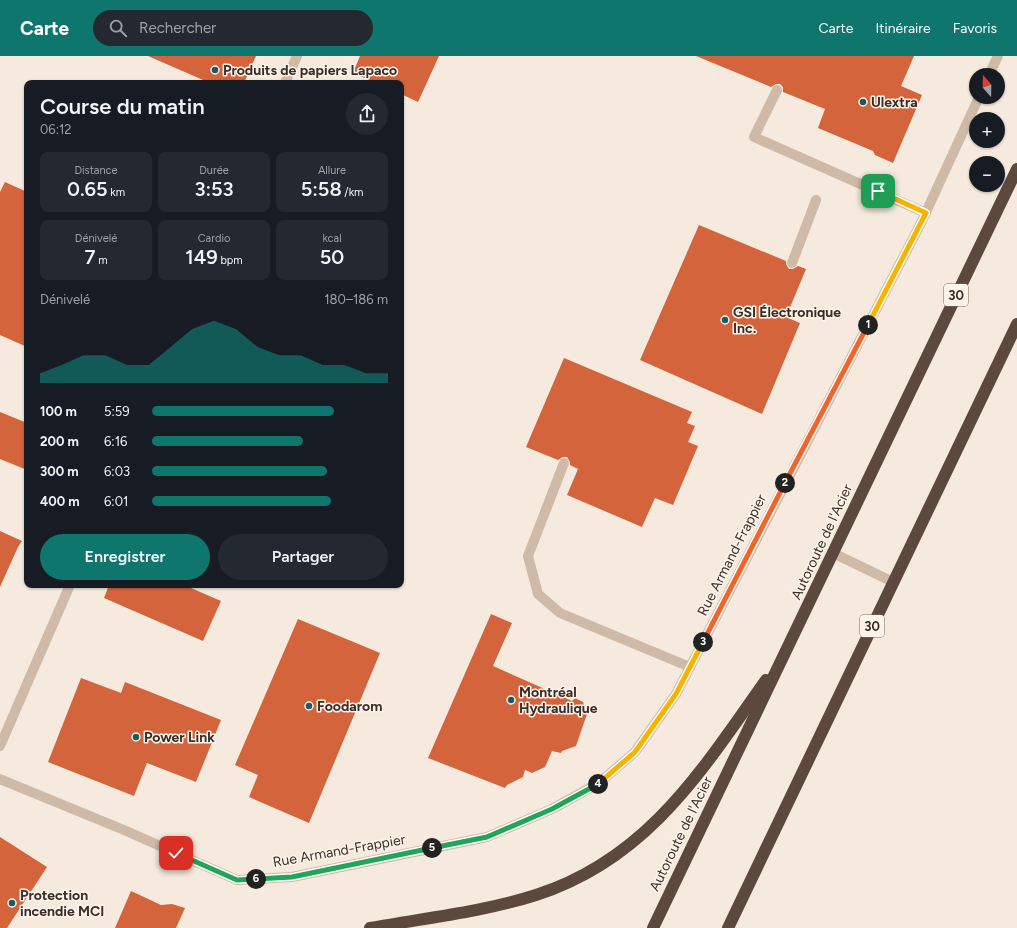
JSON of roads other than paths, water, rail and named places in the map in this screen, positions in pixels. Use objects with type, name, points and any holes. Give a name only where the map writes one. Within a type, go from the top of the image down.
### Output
[{"type":"highway","name":"Autoroute de l'Acier","points":[[653,928],[1017,169]]},
{"type":"highway","name":"30","points":[[728,928],[1017,324]]},
{"type":"highway","points":[[370,928],[516,900],[566,883],[610,859],[651,827],[689,786],[786,651]]},
{"type":"street","points":[[286,80],[297,56]]},
{"type":"street","points":[[992,68],[998,56]]},
{"type":"street","points":[[777,90],[754,137],[926,213]]},
{"type":"street","name":"Rue Armand-Frappier","points":[[0,779],[124,830],[237,880],[292,877],[487,837],[552,809],[599,783],[635,752],[676,694],[926,213],[976,104]]},
{"type":"street","points":[[792,263],[816,200]]},
{"type":"street","points":[[564,463],[528,556],[538,594],[560,613],[690,667]]},
{"type":"street","points":[[833,553],[893,582]]},
{"type":"street","points":[[0,746],[69,588]]},
{"type":"place","name":"Produits de papiers Lapaco","points":[[215,70]]},
{"type":"place","name":"Ulextra","points":[[863,102]]},
{"type":"place","name":"GSI Électronique Inc.","points":[[725,320]]},
{"type":"place","name":"Montréal Hydraulique","points":[[511,700]]},
{"type":"place","name":"Foodarom","points":[[309,706]]},
{"type":"place","name":"Power Link","points":[[136,737]]},
{"type":"place","name":"Protection incendie MCI","points":[[12,903]]}]
